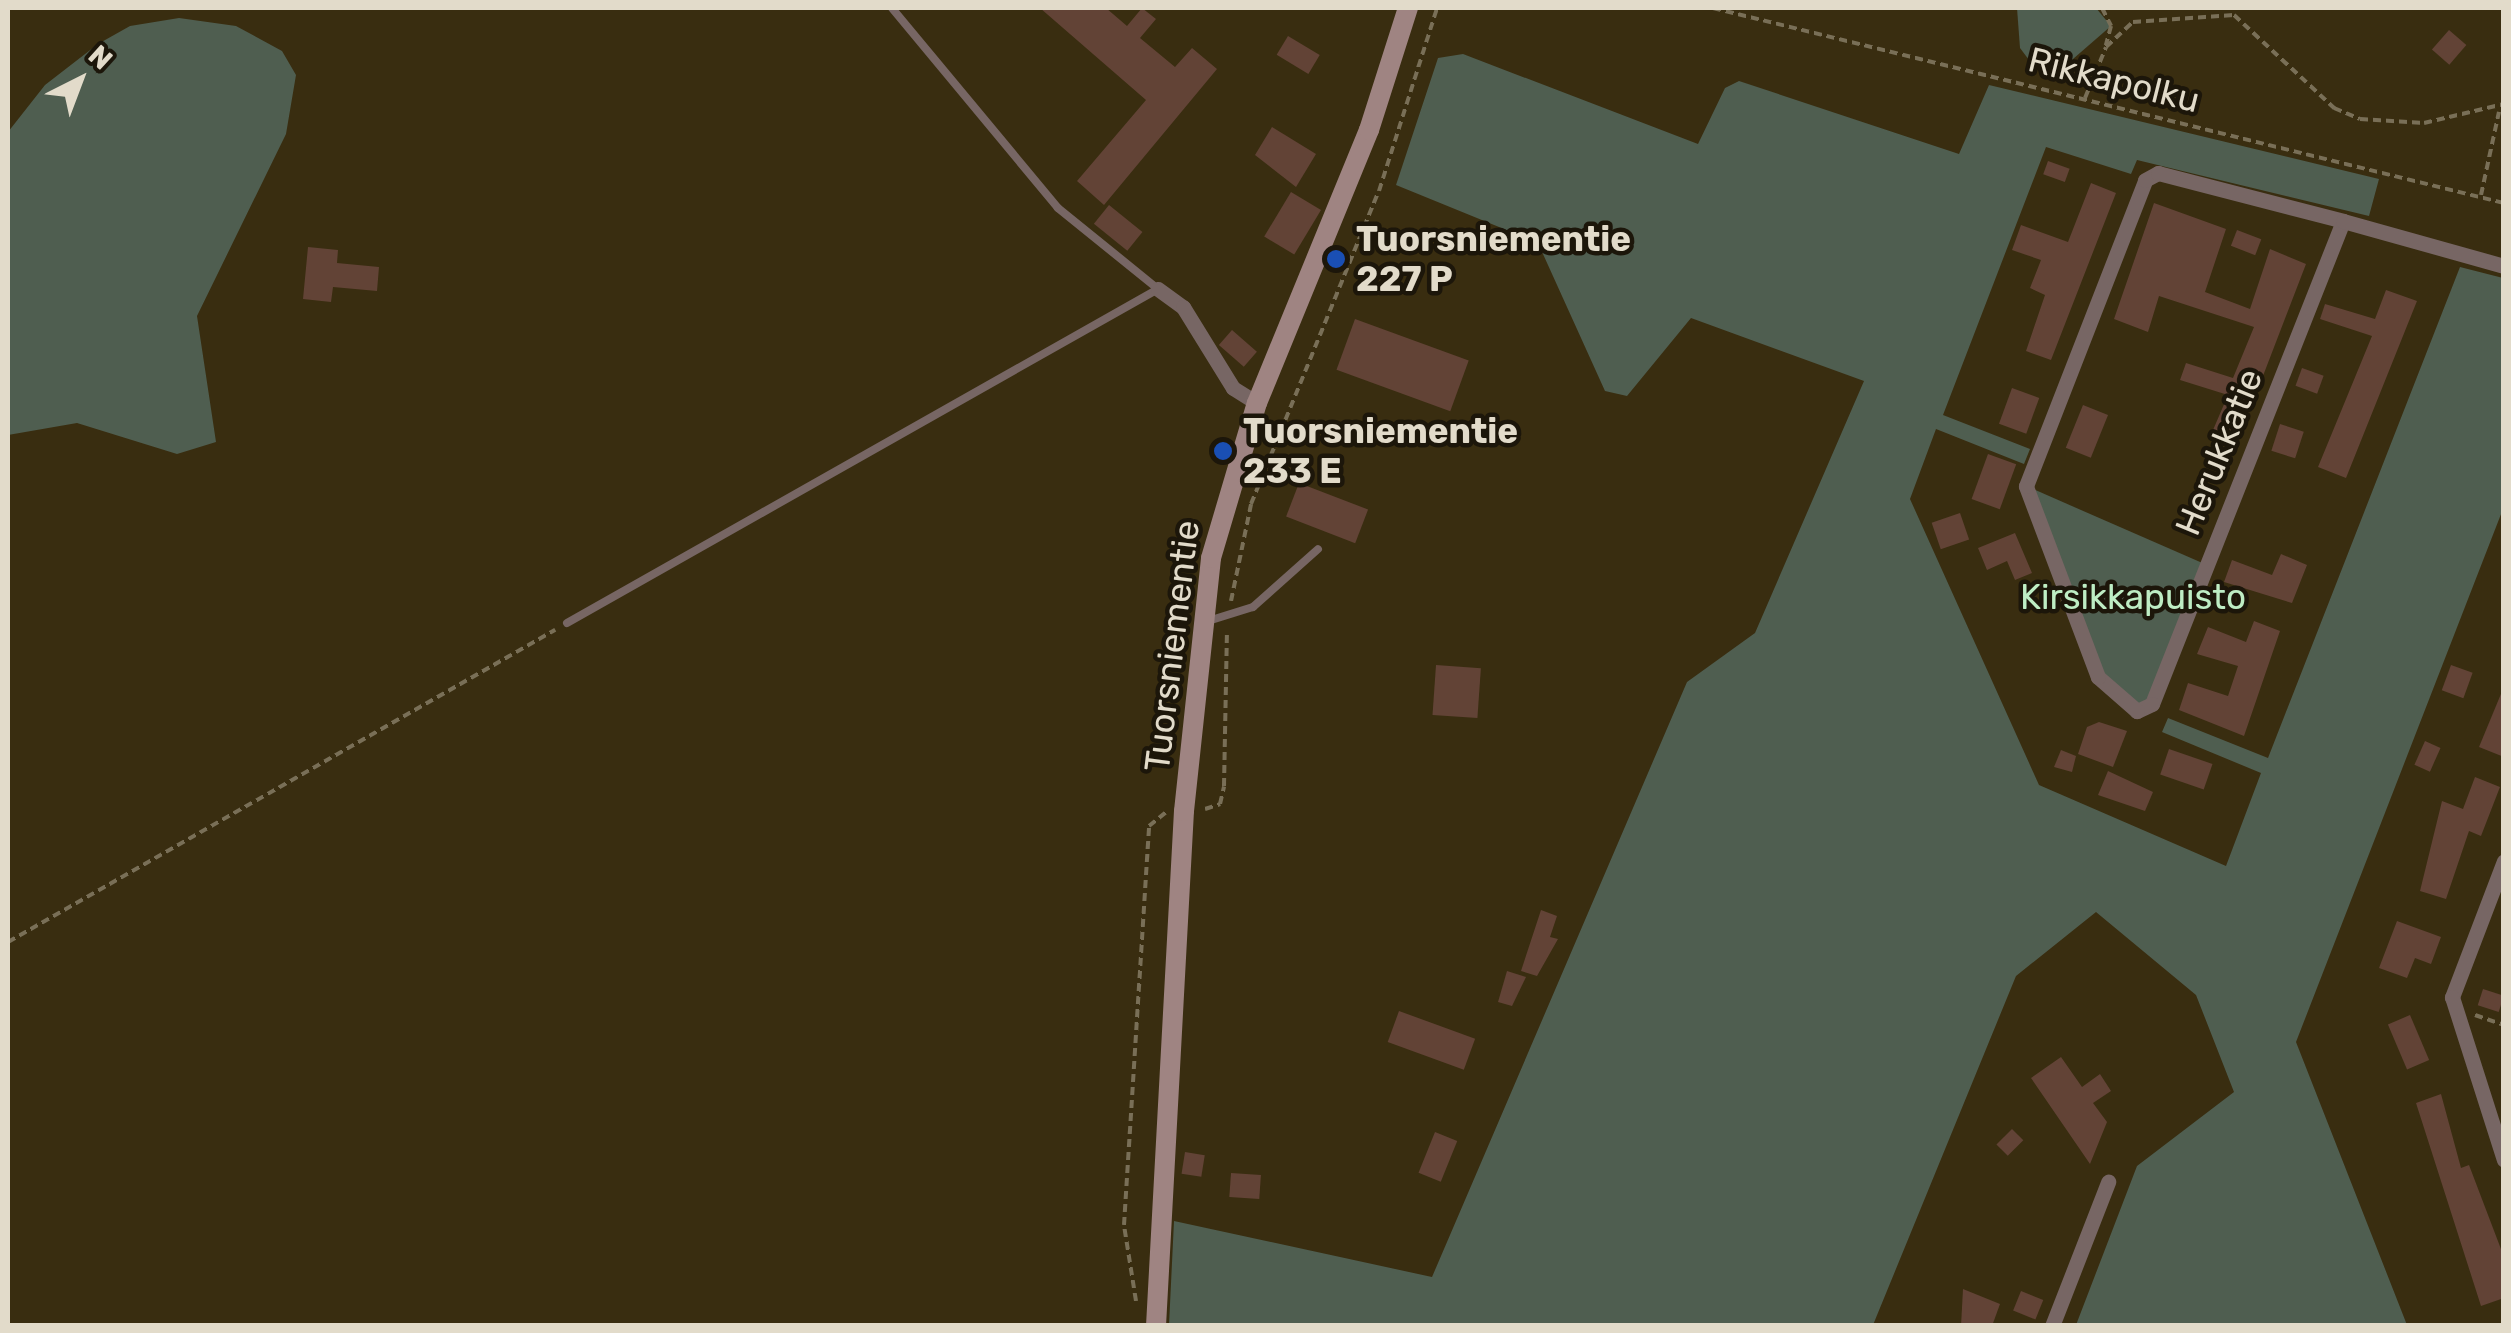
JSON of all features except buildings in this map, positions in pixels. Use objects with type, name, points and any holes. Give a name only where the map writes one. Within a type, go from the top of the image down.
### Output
[{"type":"main road","name":"Tuorsniementie","points":[[1156,1326],[1184,811],[1203,621],[1222,506],[1257,403],[1369,130],[1408,8]]},
{"type":"street","name":"Herukkatie","points":[[2158,173],[2343,221],[2152,704],[2136,711],[2098,676],[2026,486],[2144,180],[2158,173]]},
{"type":"street","points":[[2343,221],[2504,266]]},
{"type":"street","points":[[1158,289],[1183,306],[1233,388],[1257,403]]},
{"type":"street","points":[[2504,861],[2452,997],[2504,1160]]},
{"type":"street","points":[[2052,1326],[2108,1182]]},
{"type":"lane","points":[[567,623],[1158,289],[1058,208],[892,8]]},
{"type":"lane","points":[[1203,621],[1228,621],[1318,549]]},
{"type":"path","points":[[1136,1314],[1124,1225],[1149,826],[1164,812],[1220,804],[1228,621],[1251,504],[1347,265],[1437,8]]},
{"type":"path","name":"Rikkapolku","points":[[1712,8],[2504,203]]},
{"type":"path","points":[[2085,98],[2111,26],[2102,8]]},
{"type":"path","points":[[2228,8],[2334,108],[2360,120],[2393,125],[2499,112]]},
{"type":"path","points":[[2106,46],[2132,22],[2234,15]]},
{"type":"path","points":[[2481,197],[2504,104]]},
{"type":"path","points":[[1336,258],[1347,265]]},
{"type":"path","points":[[8,942],[567,623]]},
{"type":"green space","points":[[2017,8],[2096,8],[2111,26],[2058,72],[2032,64],[2020,48]]},
{"type":"green space","points":[[179,18],[236,26],[282,51],[296,75],[286,134],[197,316],[216,442],[177,454],[77,423],[8,435],[8,132],[45,85],[98,44],[130,26]]},
{"type":"green space","points":[[1463,54],[1698,144],[1725,88],[1739,81],[1959,154],[1989,85],[2379,179],[2369,216],[2137,160],[2131,174],[2046,147],[1943,415],[2030,449],[2024,464],[1936,429],[1910,499],[2039,785],[2226,866],[2261,773],[2162,732],[2168,718],[2268,758],[2460,267],[2503,278],[2503,509],[2296,1042],[2407,1325],[2076,1325],[2137,1166],[2234,1092],[2196,995],[2096,912],[2016,976],[1873,1325],[1169,1325],[1174,1221],[1432,1277],[1687,682],[1755,633],[1864,381],[1691,318],[1627,396],[1605,391],[1538,243],[1396,185],[1438,58]]},
{"type":"green space","name":"Kirsikkapuisto","points":[[2026,486],[2207,565],[2152,704],[2137,711],[2109,691]]},
{"type":"place","name":"Tuorsniementie 227 P","points":[[1336,259]]},
{"type":"place","name":"Tuorsniementie 233 E","points":[[1223,451]]}]
